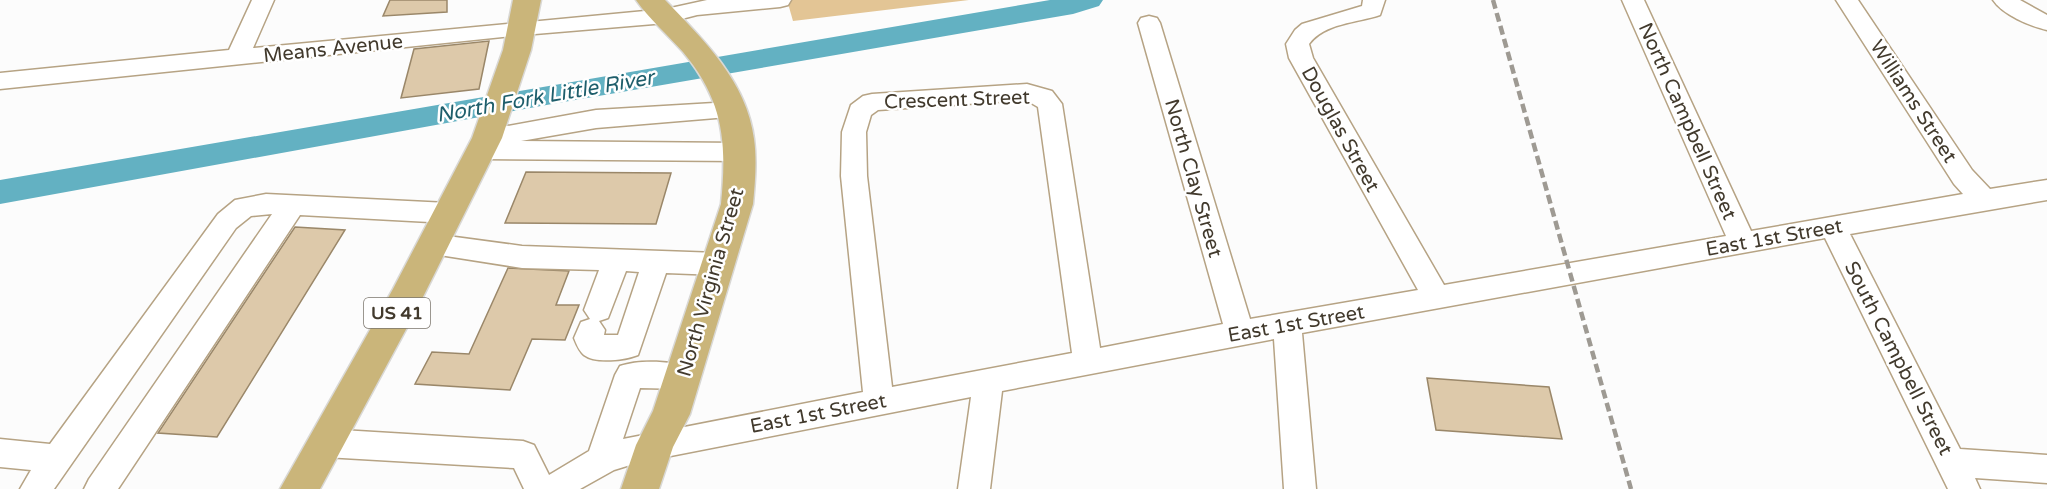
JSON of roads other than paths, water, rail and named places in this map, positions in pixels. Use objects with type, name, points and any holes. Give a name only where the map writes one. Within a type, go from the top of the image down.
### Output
[{"type":"main road","name":"US 41","points":[[299,489],[433,244],[486,141],[508,78],[527,0]]},
{"type":"main road","name":"North Virginia Street","points":[[640,489],[655,445],[671,414],[683,377],[736,204],[740,177],[738,133],[728,100],[709,64],[665,15]]},
{"type":"street","points":[[237,58],[263,0]]},
{"type":"street","name":"Means Avenue","points":[[0,81],[665,15],[709,7],[780,0]]},
{"type":"street","name":"Douglas Street","points":[[1374,0],[1372,10],[1310,29],[1301,36],[1297,44],[1301,58],[1436,297]]},
{"type":"street","name":"North Campbell Street","points":[[1633,0],[1743,243]]},
{"type":"street","name":"Williams Street","points":[[1847,0],[1963,177],[1984,200]]},
{"type":"street","points":[[2004,0],[2022,12],[2047,23]]},
{"type":"street","name":"North Clay Street","points":[[1149,23],[1240,333]]},
{"type":"street","name":"Crescent Street","points":[[879,402],[854,176],[854,132],[860,111],[872,102],[1027,92],[1043,97],[1050,104],[1088,362]]},
{"type":"street","points":[[486,141],[596,119],[728,100]]},
{"type":"street","points":[[486,141],[740,152]]},
{"type":"street","name":"East 1st Street","points":[[556,489],[589,465],[603,458],[655,445],[1287,324],[2047,190]]},
{"type":"street","points":[[36,489],[227,220],[244,207],[266,204],[448,213]]},
{"type":"street","points":[[100,489],[292,206]]},
{"type":"street","name":"South Campbell Street","points":[[1833,227],[1957,476]]},
{"type":"street","points":[[433,244],[522,257],[718,264]]},
{"type":"street","points":[[616,260],[588,338],[594,347],[628,347],[656,262]]},
{"type":"street","points":[[1287,324],[1300,489]]},
{"type":"street","points":[[603,458],[610,430],[630,375],[683,377]]},
{"type":"street","points":[[974,489],[988,380]]},
{"type":"street","points":[[325,442],[523,455],[540,489]]},
{"type":"street","points":[[0,453],[56,458]]},
{"type":"street","points":[[1957,476],[2047,469]]},
{"type":"waterway","name":"North Fork Little River","points":[[0,192],[1073,5],[1089,0]]},
{"type":"railway","points":[[1493,0],[1631,489]]}]
